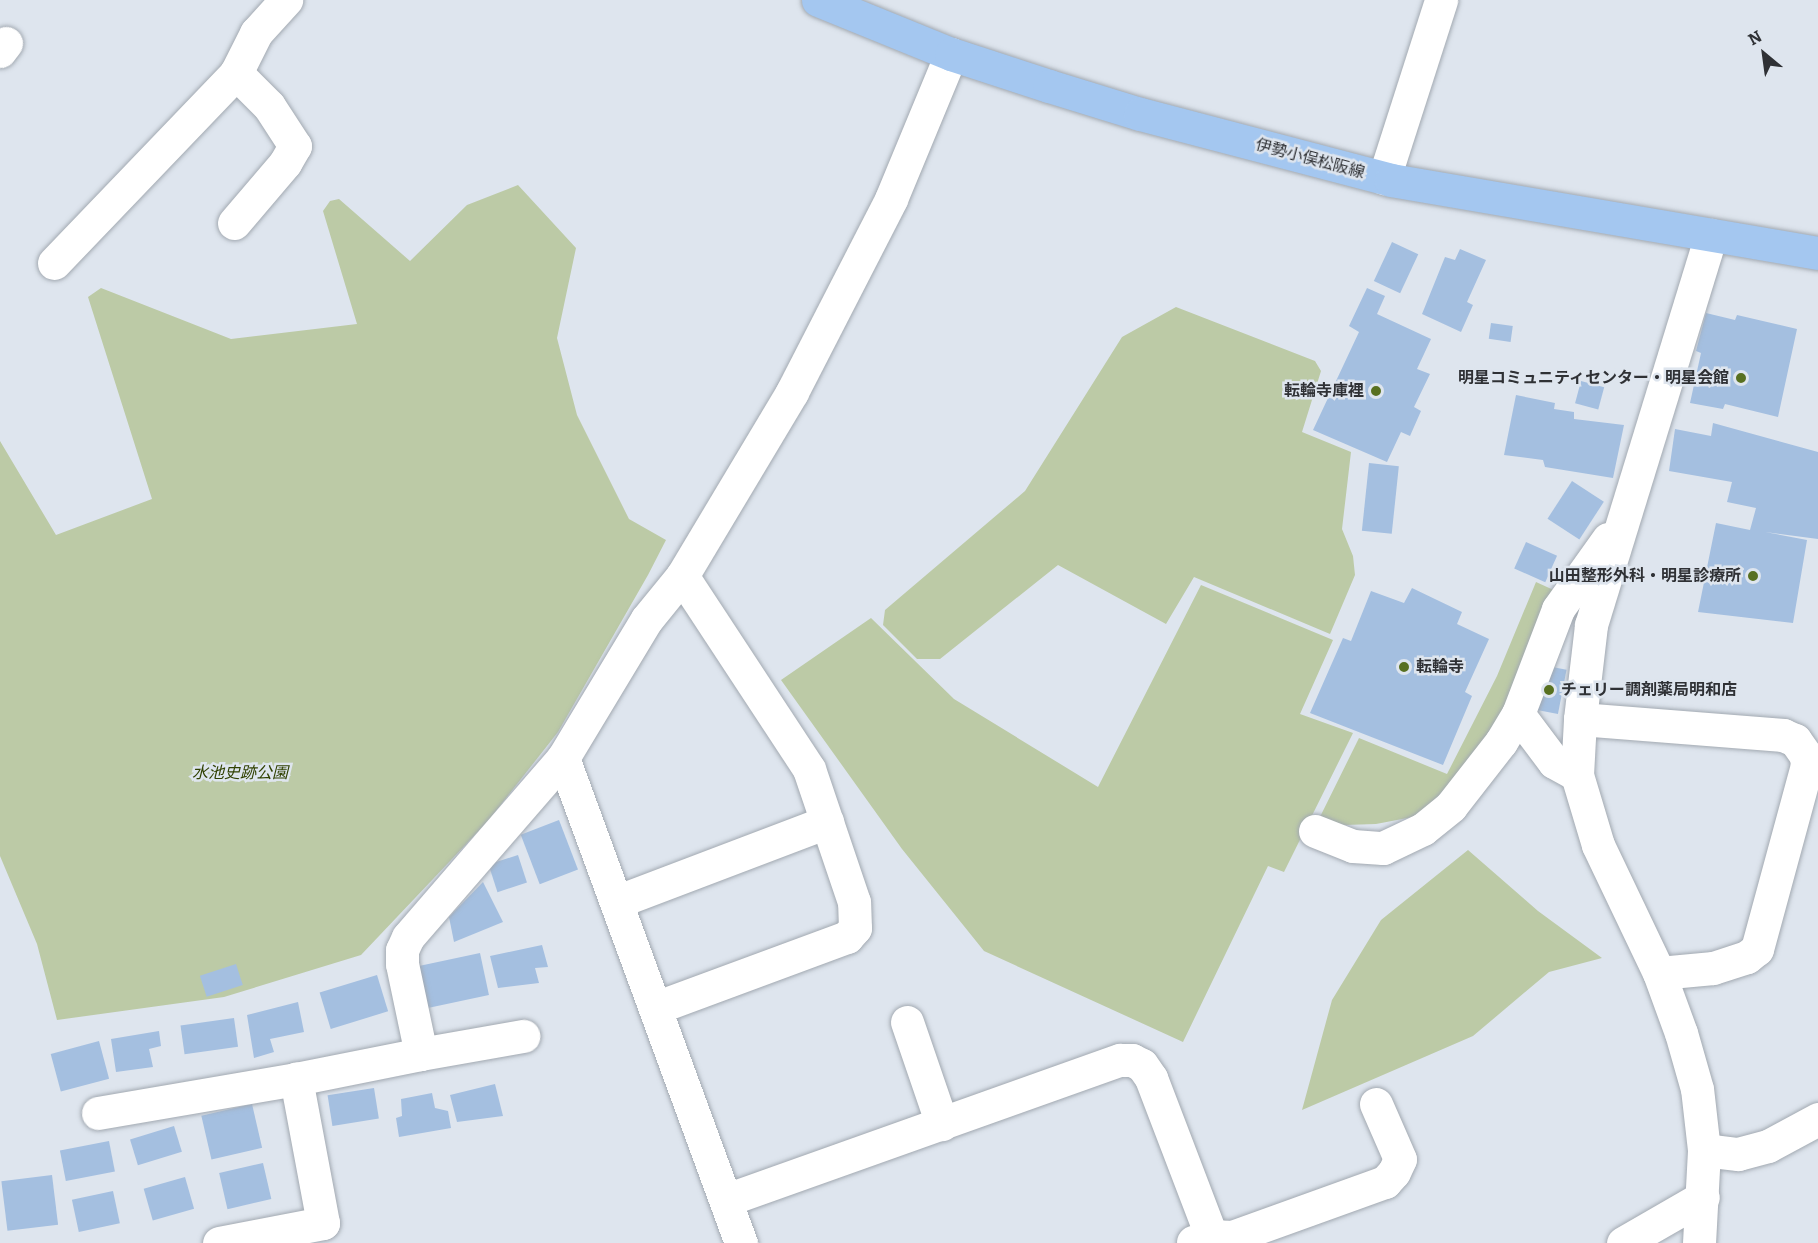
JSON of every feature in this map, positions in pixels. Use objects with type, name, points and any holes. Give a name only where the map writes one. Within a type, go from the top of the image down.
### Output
[{"type":"main road","name":"伊勢小俣松阪線","points":[[818,0],[951,54],[1140,114],[1384,178],[1818,253]]},
{"type":"street","points":[[54,263],[236,73],[256,33],[286,0]]},
{"type":"street","points":[[1384,178],[1441,0]]},
{"type":"street","points":[[421,1054],[402,964],[402,950],[408,937],[563,758],[647,619],[682,576],[792,392],[891,200],[951,54]]},
{"type":"street","points":[[234,223],[285,164],[295,146],[269,106],[236,73]]},
{"type":"street","points":[[1700,1243],[1704,1150],[1703,1119],[1697,1089],[1681,1034],[1659,973],[1598,845],[1577,775],[1580,719],[1591,625],[1712,236]]},
{"type":"street","points":[[1315,831],[1353,846],[1383,848],[1423,829],[1451,806],[1479,772],[1518,714],[1558,609],[1604,540],[1618,534]]},
{"type":"street","points":[[655,1008],[847,937],[855,928],[854,902],[809,769],[682,576]]},
{"type":"street","points":[[1518,714],[1554,762],[1577,775]]},
{"type":"street","points":[[1580,719],[1783,735],[1795,740],[1806,756],[1807,765],[1757,949],[1747,957],[1713,968],[1659,973]]},
{"type":"street","points":[[563,758],[741,1243]]},
{"type":"street","points":[[616,902],[827,822]]},
{"type":"street","points":[[907,1022],[942,1124]]},
{"type":"street","points":[[98,1113],[296,1079],[523,1036]]},
{"type":"street","points":[[726,1200],[1120,1060],[1132,1060],[1142,1065],[1151,1078],[1205,1241],[1232,1237],[1384,1182],[1394,1172],[1400,1159],[1376,1104]]},
{"type":"street","points":[[219,1243],[324,1233],[296,1079]]},
{"type":"street","points":[[1704,1150],[1738,1154],[1758,1149],[1818,1119]]},
{"type":"street","points":[[1623,1243],[1703,1197]]},
{"type":"green space","name":"水池史跡公園","points":[[518,185],[576,248],[557,338],[577,415],[629,519],[666,540],[648,575],[558,732],[488,821],[361,955],[224,997],[57,1020],[37,944],[0,856],[0,441],[56,535],[152,499],[88,297],[101,288],[231,339],[357,324],[323,211],[330,201],[339,199],[410,261],[467,205]]},
{"type":"green space","points":[[1176,307],[1315,361],[1321,371],[1302,432],[1351,452],[1342,529],[1353,556],[1355,575],[1330,634],[1194,577],[1166,624],[1058,565],[940,659],[917,659],[883,625],[885,610],[1025,491],[1122,337]]},
{"type":"green space","points":[[1536,582],[1558,592],[1496,739],[1418,816],[1376,824],[1345,825],[1318,821],[1359,738],[1447,774],[1497,676]]},
{"type":"green space","points":[[1201,585],[1333,640],[1300,714],[1353,733],[1284,872],[1268,866],[1183,1042],[984,951],[902,849],[781,680],[871,618],[954,699],[1098,787]]},
{"type":"green space","points":[[1468,850],[1538,911],[1602,958],[1549,972],[1473,1036],[1302,1110],[1332,1000],[1381,920]]},
{"type":"building","points":[[1392,242],[1418,254],[1400,293],[1374,281]]},
{"type":"building","points":[[1460,249],[1486,260],[1467,302],[1473,305],[1461,332],[1422,314],[1445,257],[1455,260]]},
{"type":"building","name":"転輪寺庫裡","points":[[1367,288],[1385,296],[1377,314],[1431,339],[1417,369],[1430,374],[1414,407],[1421,411],[1410,436],[1401,432],[1387,462],[1313,430],[1359,332],[1349,326]]},
{"type":"building","name":"明星コミュニティセンター・明星会館","points":[[1706,313],[1735,320],[1737,315],[1797,329],[1778,417],[1725,404],[1723,409],[1690,403],[1701,353],[1696,351]]},
{"type":"building","points":[[1491,323],[1513,326],[1511,342],[1489,339]]},
{"type":"building","points":[[1581,381],[1604,387],[1598,409],[1575,403]]},
{"type":"building","points":[[1516,395],[1555,403],[1554,409],[1574,412],[1574,419],[1624,425],[1613,478],[1545,467],[1543,460],[1504,455]]},
{"type":"building","points":[[1713,423],[1818,452],[1818,539],[1765,532],[1807,540],[1793,623],[1698,612],[1716,523],[1750,530],[1756,508],[1727,502],[1732,482],[1669,471],[1675,429],[1711,436]]},
{"type":"building","points":[[1369,463],[1399,466],[1392,534],[1362,531]]},
{"type":"building","points":[[1572,481],[1604,502],[1579,539],[1547,519]]},
{"type":"building","points":[[1526,542],[1557,556],[1545,582],[1514,568]]},
{"type":"building","name":"転輪寺","points":[[1412,588],[1462,612],[1457,624],[1489,639],[1465,692],[1472,696],[1443,765],[1310,713],[1343,638],[1351,641],[1371,591],[1404,603]]},
{"type":"building","name":"チェリー調剤薬局明和店","points":[[1542,665],[1567,670],[1558,714],[1533,709]]},
{"type":"building","points":[[559,820],[578,869],[540,884],[521,835]]},
{"type":"building","points":[[518,855],[527,883],[497,892],[489,865]]},
{"type":"building","points":[[483,882],[503,922],[454,942],[449,917]]},
{"type":"building","points":[[542,945],[548,967],[535,968],[539,983],[498,988],[490,956]]},
{"type":"building","points":[[480,953],[489,995],[424,1009],[415,967]]},
{"type":"building","points":[[236,964],[243,985],[207,997],[200,976]]},
{"type":"building","points":[[377,975],[388,1011],[331,1029],[320,993]]},
{"type":"building","points":[[298,1002],[304,1032],[270,1039],[274,1052],[254,1058],[247,1015]]},
{"type":"building","points":[[234,1018],[238,1047],[185,1054],[181,1026]]},
{"type":"building","points":[[159,1031],[161,1046],[149,1049],[153,1067],[116,1072],[111,1039]]},
{"type":"building","points":[[99,1041],[109,1079],[61,1092],[51,1054]]},
{"type":"building","points":[[495,1084],[503,1116],[457,1122],[450,1095]]},
{"type":"building","points":[[374,1088],[379,1119],[332,1126],[328,1095]]},
{"type":"building","points":[[432,1093],[435,1108],[448,1111],[451,1128],[399,1137],[396,1118],[402,1116],[401,1099]]},
{"type":"building","points":[[252,1104],[262,1148],[211,1160],[201,1116]]},
{"type":"building","points":[[174,1126],[182,1152],[138,1165],[130,1139]]},
{"type":"building","points":[[109,1141],[115,1171],[66,1181],[60,1151]]},
{"type":"building","points":[[263,1163],[271,1199],[227,1209],[219,1173]]},
{"type":"building","points":[[52,1175],[58,1225],[7,1231],[1,1181]]},
{"type":"building","points":[[185,1177],[194,1209],[153,1221],[144,1189]]},
{"type":"building","points":[[113,1191],[120,1223],[79,1232],[72,1200]]},
{"type":"place","name":"明星コミュニティセンター・明星会館","points":[[1741,378]]},
{"type":"place","name":"転輪寺庫裡","points":[[1376,391]]},
{"type":"place","name":"山田整形外科・明星診療所","points":[[1753,576]]},
{"type":"place","name":"転輪寺","points":[[1404,667]]},
{"type":"place","name":"チェリー調剤薬局明和店","points":[[1549,690]]}]
